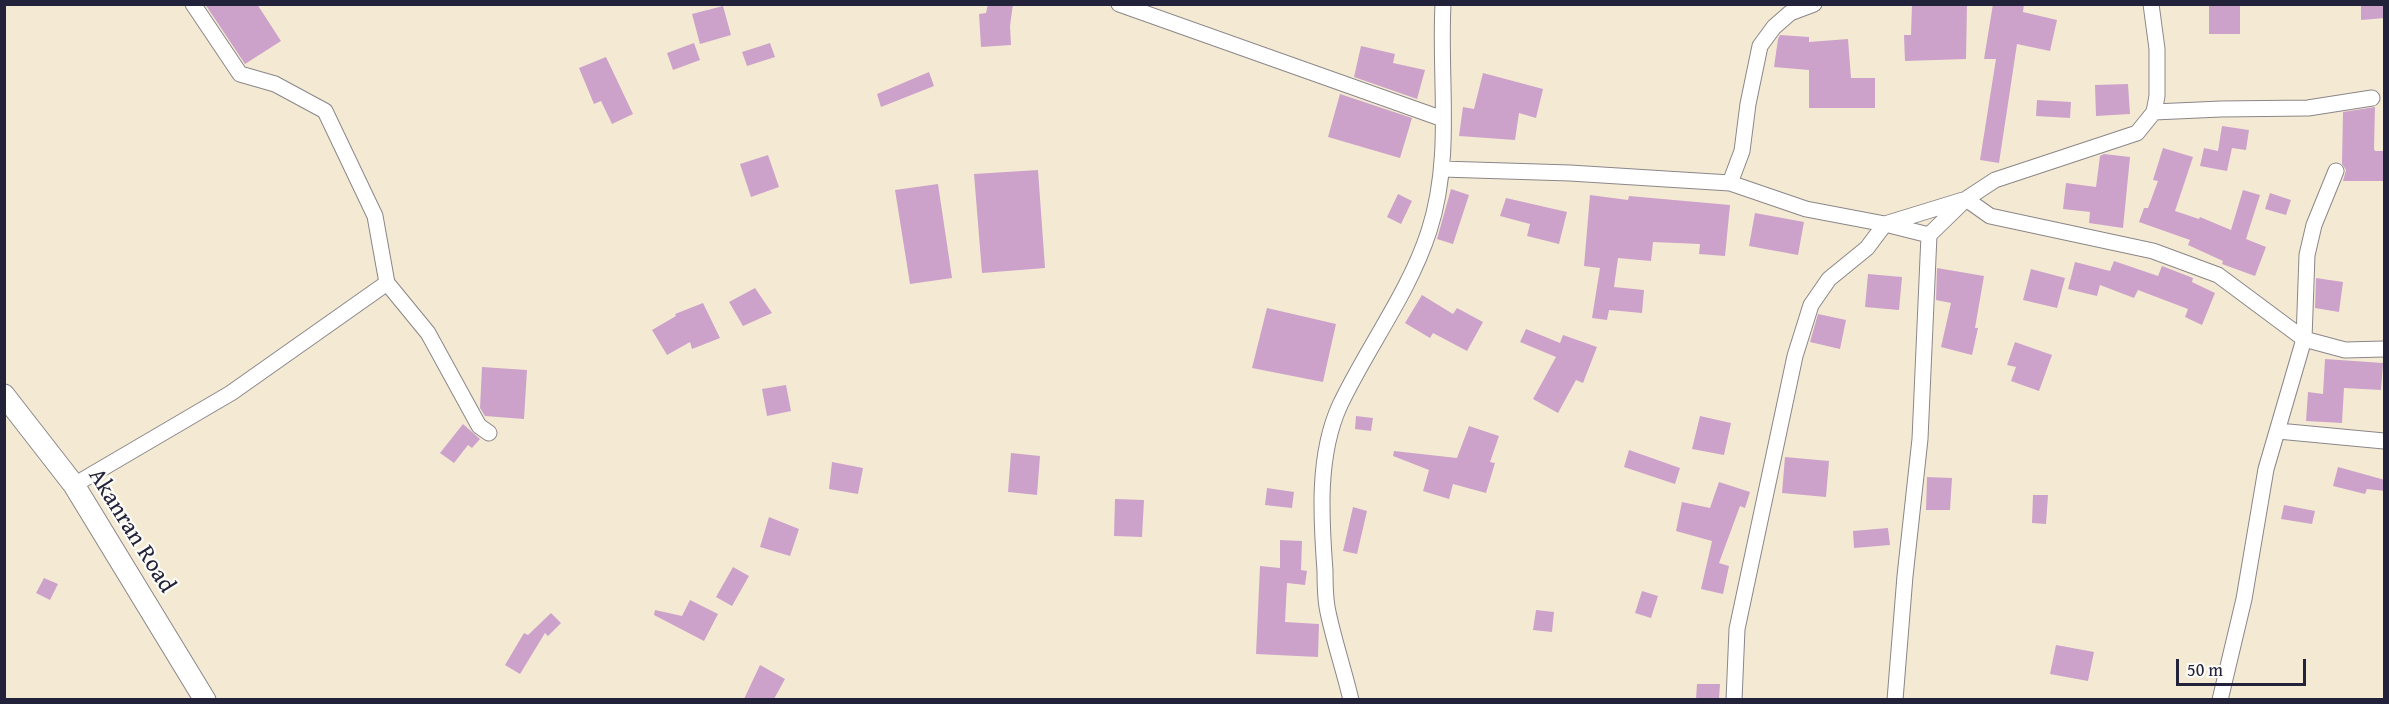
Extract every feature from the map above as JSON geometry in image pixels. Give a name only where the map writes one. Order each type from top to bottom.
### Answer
[{"type":"main road","name":"Akanran Road","points":[[4,395],[74,486],[205,699]]},
{"type":"street","points":[[193,4],[240,74],[275,84],[325,111],[375,216],[387,283],[428,333],[479,426],[489,433]]},
{"type":"street","points":[[1119,4],[1443,119]]},
{"type":"street","points":[[1352,699],[1327,609],[1323,543],[1324,460],[1330,432],[1340,406],[1373,341],[1413,273],[1430,229],[1442,169],[1443,4]]},
{"type":"street","points":[[1730,183],[1742,151],[1748,104],[1760,46],[1774,27],[1790,13],[1814,4]]},
{"type":"street","points":[[1895,699],[1905,576],[1920,439],[1929,235],[1966,199],[1995,180],[2137,133],[2154,112],[2157,96],[2157,49],[2151,4]]},
{"type":"street","points":[[2154,112],[2308,108],[2372,98]]},
{"type":"street","points":[[1442,169],[1570,173],[1730,183],[1806,209],[1929,235]]},
{"type":"street","points":[[2220,699],[2244,599],[2266,469],[2304,339],[2307,255],[2314,225],[2336,171]]},
{"type":"street","points":[[1734,699],[1737,629],[1795,356],[1811,305],[1829,279],[1867,248],[1885,224],[1966,199]]},
{"type":"street","points":[[1966,199],[1990,216],[2153,251],[2218,275],[2304,339],[2345,350],[2385,349]]},
{"type":"street","points":[[74,486],[231,393],[387,283]]},
{"type":"street","points":[[2278,431],[2385,441]]},
{"type":"building","points":[[205,4],[257,4],[281,41],[245,64]]},
{"type":"building","points":[[988,4],[1013,4],[1010,26],[1011,45],[981,47],[979,14],[986,13]]},
{"type":"building","points":[[1912,4],[1967,4],[1966,59],[1905,61],[1904,35],[1911,35]]},
{"type":"building","points":[[1993,4],[2024,4],[2023,12],[2057,20],[2050,51],[2017,44],[1999,163],[1980,160],[1996,59],[1984,59]]},
{"type":"building","points":[[2209,4],[2240,4],[2240,34],[2209,34]]},
{"type":"building","points":[[2361,4],[2385,4],[2385,18],[2361,20]]},
{"type":"building","points":[[723,6],[731,35],[700,44],[692,14]]},
{"type":"building","points":[[1780,35],[1809,37],[1809,42],[1848,39],[1851,78],[1875,78],[1875,108],[1809,108],[1809,70],[1774,67]]},
{"type":"building","points":[[694,43],[700,60],[673,70],[667,53]]},
{"type":"building","points":[[770,43],[775,57],[747,66],[742,52]]},
{"type":"building","points":[[1361,46],[1395,54],[1393,63],[1425,70],[1417,99],[1354,77]]},
{"type":"building","points":[[606,57],[633,114],[612,124],[601,101],[594,104],[579,68]]},
{"type":"building","points":[[929,72],[934,86],[881,107],[877,94]]},
{"type":"building","points":[[1483,73],[1543,89],[1536,118],[1519,113],[1515,140],[1459,136],[1463,107],[1474,109]]},
{"type":"building","points":[[2128,84],[2130,114],[2096,116],[2095,85]]},
{"type":"building","points":[[1340,94],[1412,118],[1400,158],[1328,137]]},
{"type":"building","points":[[2037,100],[2071,102],[2070,118],[2036,116]]},
{"type":"building","points":[[2375,107],[2374,149],[2385,151],[2385,181],[2343,181],[2346,170],[2342,164],[2343,112]]},
{"type":"building","points":[[2222,126],[2249,130],[2246,150],[2232,148],[2227,171],[2200,166],[2204,148],[2218,151]]},
{"type":"building","points":[[2163,148],[2193,157],[2175,211],[2199,219],[2200,217],[2231,230],[2243,190],[2260,195],[2246,239],[2266,247],[2255,276],[2222,264],[2223,261],[2188,245],[2190,240],[2139,222],[2144,208],[2148,208],[2158,181],[2153,180]]},
{"type":"building","points":[[2104,154],[2130,157],[2123,228],[2089,223],[2090,212],[2063,209],[2066,183],[2096,187],[2100,156]]},
{"type":"building","points":[[768,155],[779,187],[751,197],[740,164]]},
{"type":"building","points":[[1038,170],[1045,268],[982,273],[974,174]]},
{"type":"building","points":[[938,184],[952,278],[910,284],[895,190]]},
{"type":"building","points":[[1451,189],[1469,195],[1453,244],[1437,239]]},
{"type":"building","points":[[2270,193],[2291,200],[2286,215],[2265,209]]},
{"type":"building","points":[[1398,194],[1412,201],[1401,224],[1387,217]]},
{"type":"building","points":[[1590,195],[1628,200],[1629,196],[1730,205],[1725,256],[1699,254],[1700,244],[1653,242],[1651,261],[1618,258],[1614,287],[1644,290],[1642,313],[1609,310],[1607,320],[1592,318],[1600,268],[1584,266]]},
{"type":"building","points":[[1506,198],[1567,212],[1559,244],[1527,236],[1530,224],[1500,216]]},
{"type":"building","points":[[1755,213],[1804,222],[1798,255],[1749,246]]},
{"type":"building","points":[[2114,261],[2158,276],[2162,266],[2193,278],[2192,282],[2215,293],[2202,325],[2185,317],[2188,309],[2138,290],[2134,298],[2100,285],[2097,296],[2068,289],[2075,262],[2110,271]]},
{"type":"building","points":[[1937,268],[1984,276],[1975,328],[1978,328],[1972,355],[1941,347],[1951,303],[1936,300]]},
{"type":"building","points":[[2031,269],[2065,278],[2057,308],[2023,300]]},
{"type":"building","points":[[1868,274],[1902,277],[1899,310],[1865,307]]},
{"type":"building","points":[[2316,278],[2343,282],[2339,312],[2315,308]]},
{"type":"building","points":[[755,288],[772,313],[743,326],[729,302]]},
{"type":"building","points":[[1422,295],[1453,314],[1457,308],[1483,322],[1467,351],[1433,333],[1430,338],[1405,323]]},
{"type":"building","points":[[703,303],[720,338],[692,349],[690,342],[667,355],[652,330],[676,316],[675,314]]},
{"type":"building","points":[[1267,308],[1336,324],[1323,382],[1252,368]]},
{"type":"building","points":[[1818,314],[1846,320],[1840,349],[1810,342]]},
{"type":"building","points":[[1526,329],[1560,343],[1563,335],[1597,347],[1583,383],[1576,380],[1558,413],[1533,399],[1556,357],[1520,342]]},
{"type":"building","points":[[2015,342],[2052,355],[2039,391],[2011,381],[2016,367],[2007,365]]},
{"type":"building","points":[[2325,359],[2383,363],[2381,390],[2344,388],[2342,423],[2306,421],[2308,392],[2323,394]]},
{"type":"building","points":[[482,367],[527,370],[524,419],[485,416],[480,408]]},
{"type":"building","points":[[786,385],[791,411],[767,416],[762,389]]},
{"type":"building","points":[[1356,416],[1373,418],[1371,431],[1355,429]]},
{"type":"building","points":[[1700,416],[1731,423],[1724,455],[1692,449]]},
{"type":"building","points":[[463,424],[480,439],[472,448],[468,445],[454,463],[440,453]]},
{"type":"building","points":[[1469,426],[1499,436],[1490,462],[1495,463],[1486,493],[1453,484],[1449,499],[1423,491],[1429,470],[1393,456],[1394,451],[1457,458]]},
{"type":"building","points":[[1629,450],[1680,468],[1675,484],[1624,467]]},
{"type":"building","points":[[1011,453],[1040,456],[1037,495],[1008,492]]},
{"type":"building","points":[[1785,457],[1829,461],[1826,497],[1782,493]]},
{"type":"building","points":[[832,462],[863,468],[858,494],[829,489]]},
{"type":"building","points":[[2338,467],[2385,480],[2385,491],[2367,489],[2365,494],[2333,486]]},
{"type":"building","points":[[1927,477],[1952,478],[1950,510],[1926,510]]},
{"type":"building","points":[[1719,482],[1750,492],[1745,508],[1740,506],[1719,563],[1729,566],[1723,594],[1701,589],[1712,541],[1676,531],[1682,502],[1710,508]]},
{"type":"building","points":[[1267,488],[1294,492],[1292,508],[1265,505]]},
{"type":"building","points":[[2033,495],[2048,495],[2046,524],[2032,523]]},
{"type":"building","points":[[1115,499],[1144,500],[1142,537],[1114,536]]},
{"type":"building","points":[[2284,505],[2315,511],[2312,524],[2281,519]]},
{"type":"building","points":[[1353,507],[1367,511],[1357,554],[1343,551]]},
{"type":"building","points":[[769,517],[799,529],[790,556],[760,547]]},
{"type":"building","points":[[1888,528],[1890,545],[1854,548],[1853,531]]},
{"type":"building","points":[[1280,540],[1302,541],[1301,570],[1307,571],[1305,585],[1287,583],[1285,622],[1319,624],[1318,657],[1256,654],[1260,566],[1280,568]]},
{"type":"building","points":[[733,567],[749,576],[732,606],[716,597]]},
{"type":"building","points":[[44,578],[58,584],[50,600],[36,593]]},
{"type":"building","points":[[1642,591],[1658,596],[1651,618],[1635,613]]},
{"type":"building","points":[[690,600],[718,614],[704,641],[654,615],[655,610],[682,616]]},
{"type":"building","points":[[1536,610],[1554,612],[1552,632],[1533,630]]},
{"type":"building","points":[[551,613],[561,623],[548,636],[545,633],[520,674],[505,665],[524,633],[528,635]]},
{"type":"building","points":[[2056,645],[2094,652],[2088,681],[2050,674]]},
{"type":"building","points":[[760,665],[785,679],[774,699],[744,699]]},
{"type":"building","points":[[1697,684],[1720,684],[1719,699],[1696,699]]}]
